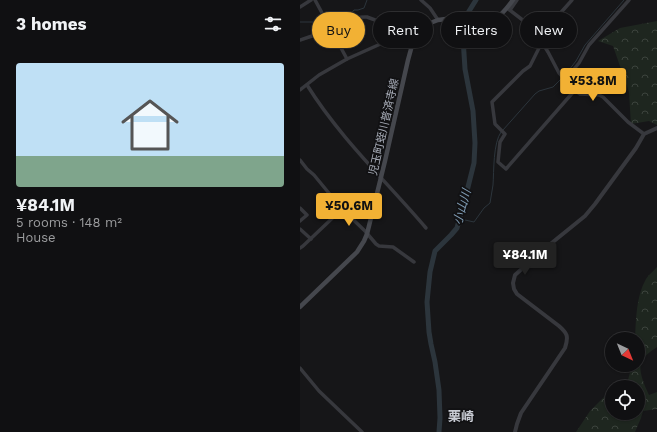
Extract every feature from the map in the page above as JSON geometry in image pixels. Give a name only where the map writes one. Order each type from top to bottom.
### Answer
[{"type":"main road","points":[[433,22],[446,19],[485,22],[497,18],[508,9],[512,0]]},
{"type":"main road","name":"児玉町蛭川普済寺線","points":[[300,307],[352,257],[360,248],[368,234],[411,48]]},
{"type":"street","points":[[300,7],[311,0]]},
{"type":"street","points":[[315,0],[322,12]]},
{"type":"street","points":[[420,0],[430,8],[438,20]]},
{"type":"street","points":[[517,0],[508,9],[520,17]]},
{"type":"street","points":[[561,12],[572,0]]},
{"type":"street","points":[[565,80],[579,63],[589,45],[629,0]]},
{"type":"street","points":[[300,40],[312,36]]},
{"type":"street","points":[[300,90],[320,75],[347,59],[373,47]]},
{"type":"street","points":[[341,48],[347,59]]},
{"type":"street","points":[[539,48],[530,66],[492,102],[495,124],[505,134],[500,142],[498,162],[506,168],[575,90]]},
{"type":"street","points":[[544,48],[559,73],[575,90],[580,94],[599,95],[603,97],[628,122],[644,134]]},
{"type":"street","points":[[307,85],[318,103],[353,147],[426,228]]},
{"type":"street","points":[[515,432],[521,413],[565,348],[568,342],[568,337],[565,331],[517,294],[513,286],[514,276],[585,216],[636,148],[644,134],[657,128]]},
{"type":"street","points":[[300,160],[342,209],[368,234],[376,244],[379,246],[393,247],[414,262]]},
{"type":"street","points":[[300,208],[307,214],[300,221]]},
{"type":"street","points":[[300,248],[342,209]]},
{"type":"street","points":[[300,228],[310,239]]},
{"type":"street","points":[[300,368],[320,391],[362,432]]},
{"type":"green space","points":[[657,21],[657,125],[649,121],[631,124],[629,92],[613,46],[598,41],[620,28]]},
{"type":"green space","points":[[657,267],[657,347],[645,356],[645,332],[635,332],[636,316],[640,293],[646,279]]},
{"type":"green space","points":[[630,372],[641,372],[643,380],[628,380]]},
{"type":"green space","points":[[645,385],[649,395],[657,392],[657,409],[645,411]]},
{"type":"green space","points":[[605,396],[605,420],[640,420],[635,432],[576,432],[590,411]]},
{"type":"waterway","points":[[352,12],[354,10],[364,8],[367,0]]},
{"type":"waterway","name":"小山川","points":[[439,432],[439,390],[429,332],[427,302],[430,272],[435,251],[457,228],[474,163],[475,143],[473,111],[465,69],[463,25],[466,16],[476,0]]},
{"type":"waterway","points":[[565,75],[576,61],[585,45],[624,0]]},
{"type":"waterway","points":[[300,22],[312,22]]},
{"type":"waterway","points":[[503,130],[535,94],[539,91],[553,87],[561,79]]},
{"type":"waterway","points":[[457,228],[465,220],[474,222],[484,208],[490,203],[493,185],[495,150],[498,137],[501,132]]},
{"type":"district","name":"栗崎","points":[[461,416]]}]
